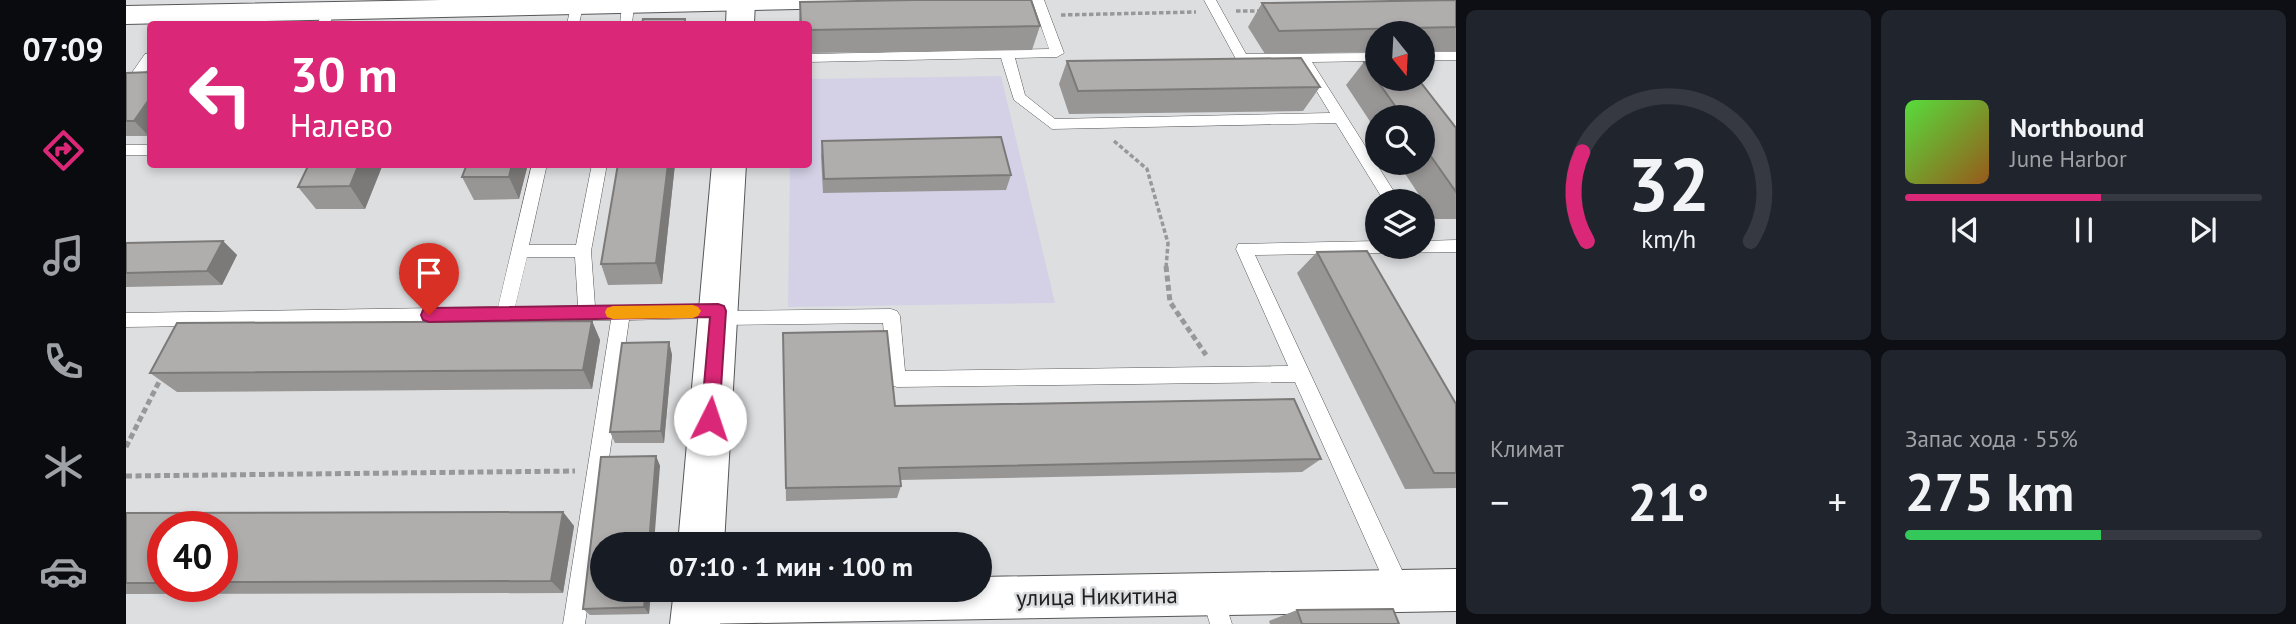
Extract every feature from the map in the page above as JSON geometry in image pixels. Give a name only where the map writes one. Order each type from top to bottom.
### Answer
[{"type":"main road","points":[[126,15],[179,19],[627,15],[844,0]]},
{"type":"main road","points":[[702,532],[729,168]]},
{"type":"street","name":"улица Никитина","points":[[696,606],[1063,606],[1216,609],[1400,591],[1456,590]]},
{"type":"lane","points":[[812,58],[1057,53],[1038,0]]},
{"type":"lane","points":[[1213,6],[1242,58],[1365,57]]},
{"type":"lane","points":[[1007,54],[1019,97],[1052,124],[1340,118]]},
{"type":"lane","points":[[1451,56],[1456,68]]},
{"type":"lane","points":[[1303,58],[1384,189]]},
{"type":"lane","points":[[126,91],[147,61]]},
{"type":"lane","points":[[126,150],[147,150]]},
{"type":"lane","points":[[505,314],[539,168]]},
{"type":"lane","points":[[587,313],[583,251],[599,168]]},
{"type":"lane","points":[[1435,247],[1456,246]]},
{"type":"lane","points":[[1365,248],[1244,249],[1400,591]]},
{"type":"lane","points":[[520,251],[583,251]]},
{"type":"lane","points":[[126,320],[621,312],[891,316],[898,379],[1301,374]]},
{"type":"lane","points":[[574,624],[621,312]]},
{"type":"path","points":[[1044,15],[1213,6],[1270,11]]},
{"type":"path","points":[[1094,123],[1147,169],[1168,243],[1166,270],[1170,302],[1222,375]]},
{"type":"path","points":[[126,447],[191,319]]},
{"type":"path","points":[[126,477],[597,471]]},
{"type":"shaded area","points":[[1001,76],[1055,303],[788,307],[790,168],[812,168],[812,79]]},
{"type":"building","points":[[1031,0],[1040,26],[812,30],[812,21],[801,21],[800,2]]},
{"type":"building","points":[[1456,0],[1456,27],[1435,27],[1435,21],[1365,21],[1365,29],[1279,31],[1262,3]]},
{"type":"building","points":[[643,19],[685,19],[685,21]]},
{"type":"building","points":[[1301,58],[1320,87],[1078,91],[1067,61]]},
{"type":"building","points":[[147,72],[147,102],[134,121],[126,121],[126,73]]},
{"type":"building","points":[[1385,91],[1427,91],[1456,128],[1456,192],[1435,162],[1435,105],[1394,105]]},
{"type":"building","points":[[1001,137],[1011,175],[824,179],[822,141]]},
{"type":"building","points":[[307,168],[357,168],[350,186],[298,187]]},
{"type":"building","points":[[465,168],[511,168],[509,177],[462,177]]},
{"type":"building","points":[[617,168],[668,168],[656,263],[601,264]]},
{"type":"building","points":[[223,241],[207,271],[126,273],[126,243]]},
{"type":"building","points":[[1365,251],[1365,259],[1372,259],[1456,404],[1456,473],[1434,473],[1317,252]]},
{"type":"building","points":[[592,321],[583,370],[150,373],[177,323]]},
{"type":"building","points":[[887,331],[895,406],[1294,399],[1321,459],[899,468],[901,486],[786,488],[783,333]]},
{"type":"building","points":[[669,342],[661,431],[610,432],[622,343]]},
{"type":"building","points":[[656,456],[650,532],[592,532],[601,457]]},
{"type":"building","points":[[563,512],[551,581],[238,582],[238,513]]},
{"type":"building","points":[[126,513],[147,513],[147,583],[126,583]]},
{"type":"building","points":[[590,550],[590,602],[645,602],[644,607],[583,609]]},
{"type":"building","points":[[1393,609],[1399,624],[1302,624],[1297,610]]},
{"type":"slow traffic","points":[[613,312],[693,311]]},
{"type":"route","points":[[429,315],[718,311],[710,419]]}]
